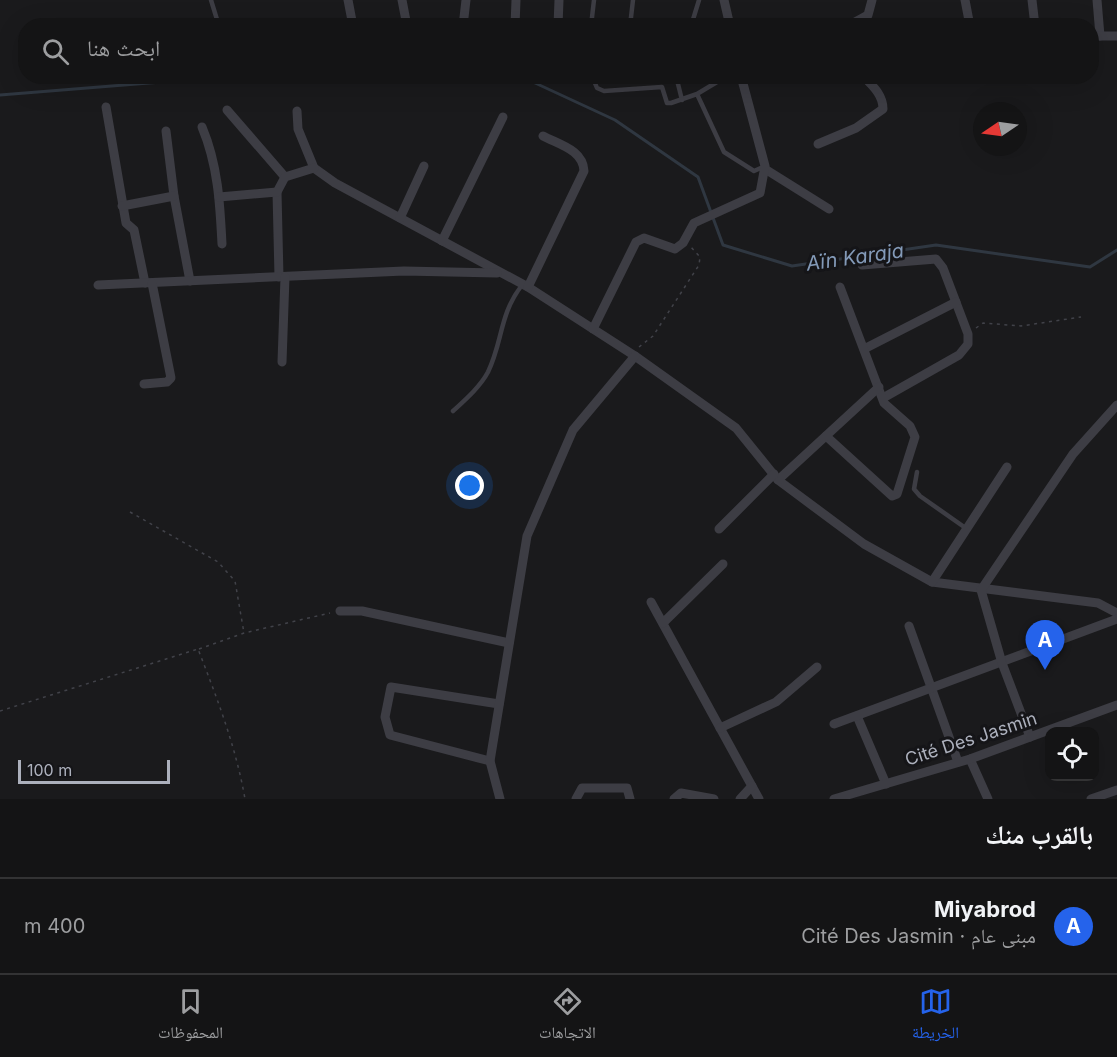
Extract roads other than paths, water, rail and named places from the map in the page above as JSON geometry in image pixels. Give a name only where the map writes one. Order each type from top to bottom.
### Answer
[{"type":"street","points":[[348,0],[351,18]]},
{"type":"street","points":[[402,0],[405,18]]},
{"type":"street","points":[[465,18],[466,0]]},
{"type":"street","points":[[515,18],[516,0]]},
{"type":"street","points":[[558,18],[559,0]]},
{"type":"street","points":[[724,0],[728,18]]},
{"type":"street","points":[[863,18],[868,15],[872,0]]},
{"type":"street","points":[[965,0],[968,18]]},
{"type":"street","points":[[1032,0],[1034,18]]},
{"type":"street","points":[[1096,18],[1097,0]]},
{"type":"street","points":[[1099,36],[1117,36]]},
{"type":"street","points":[[593,329],[636,242],[644,238],[675,249],[698,220],[760,193],[765,167],[743,84]]},
{"type":"street","points":[[818,144],[856,128],[883,110],[883,102],[870,84]]},
{"type":"street","points":[[106,107],[126,223],[134,230],[171,378],[167,382],[144,384]]},
{"type":"street","points":[[226,110],[285,177]]},
{"type":"street","points":[[297,111],[298,129],[314,168],[334,183],[525,286],[633,355],[736,428],[776,477],[864,544],[932,582],[1098,603],[1117,613]]},
{"type":"street","points":[[442,241],[503,117]]},
{"type":"street","points":[[202,127],[212,152],[219,197],[222,244]]},
{"type":"street","points":[[166,131],[174,196],[190,281]]},
{"type":"street","points":[[525,286],[584,171],[584,160],[579,154],[543,136]]},
{"type":"street","points":[[400,218],[424,166]]},
{"type":"street","points":[[765,167],[829,209]]},
{"type":"street","points":[[282,363],[282,277],[277,192],[285,177],[314,168]]},
{"type":"street","points":[[219,197],[277,192]]},
{"type":"street","points":[[122,206],[174,196]]},
{"type":"street","points":[[862,265],[936,259],[943,268],[968,334],[968,344],[959,355],[883,398]]},
{"type":"street","points":[[98,285],[404,271],[501,273]]},
{"type":"street","points":[[826,436],[892,496],[897,494],[915,437],[910,426],[884,403],[840,287]]},
{"type":"street","points":[[864,349],[956,302]]},
{"type":"street","points":[[500,799],[490,760],[526,536],[573,430],[633,355]]},
{"type":"street","points":[[719,529],[879,387]]},
{"type":"street","points":[[981,590],[1073,454],[1117,405]]},
{"type":"street","points":[[932,582],[1007,467]]},
{"type":"street","points":[[663,623],[723,564]]},
{"type":"street","points":[[981,590],[1002,663],[1030,737]]},
{"type":"street","points":[[651,602],[759,799]]},
{"type":"street","points":[[340,611],[362,611],[509,643]]},
{"type":"street","points":[[834,724],[1117,619]]},
{"type":"street","points":[[909,626],[958,762]]},
{"type":"street","points":[[720,728],[776,702],[817,667]]},
{"type":"street","points":[[490,760],[390,735],[385,717],[391,687],[499,704]]},
{"type":"street","name":"Cité Des Jasmin","points":[[834,799],[856,796],[886,784],[970,759],[1117,705]]},
{"type":"street","points":[[857,716],[886,784]]},
{"type":"street","points":[[970,759],[988,799]]},
{"type":"street","points":[[740,799],[752,786]]},
{"type":"street","points":[[576,799],[576,793],[582,788],[627,788],[630,799]]},
{"type":"street","points":[[1091,799],[1117,790]]},
{"type":"street","points":[[674,799],[681,793],[714,799]]},
{"type":"lane","points":[[211,0],[217,18]]},
{"type":"lane","points":[[592,18],[594,0]]},
{"type":"lane","points":[[631,18],[633,0]]},
{"type":"lane","points":[[693,18],[699,0]]},
{"type":"lane","points":[[595,84],[597,88],[604,91],[662,87],[667,103],[698,94],[714,84]]},
{"type":"lane","points":[[678,84],[682,100]]},
{"type":"lane","points":[[698,94],[724,152],[754,171],[765,167]]},
{"type":"lane","points":[[453,411],[469,397],[486,375],[494,357],[505,312],[525,286]]},
{"type":"lane","points":[[917,472],[914,489],[920,496],[967,529]]},
{"type":"waterway","name":"Aïn Karaja","points":[[0,95],[137,84]]},
{"type":"waterway","name":"Aïn Karaja","points":[[537,84],[615,120],[698,177],[723,245],[792,266],[936,245],[1090,267],[1117,250]]},
{"type":"place","name":"Miyabrod","points":[[1045,670]]}]
